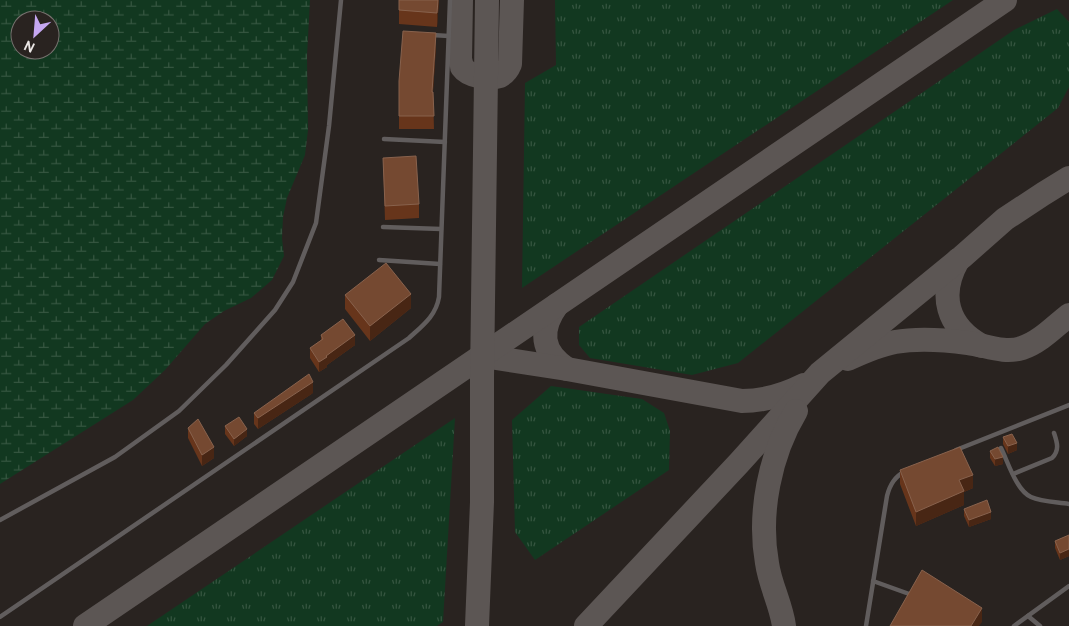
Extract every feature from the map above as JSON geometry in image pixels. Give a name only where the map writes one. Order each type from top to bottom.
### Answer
[{"type":"lane","points":[[0,520],[115,457],[179,411],[226,366],[275,310],[293,282],[316,223],[329,126],[341,0]]},
{"type":"lane","points":[[0,617],[409,338],[428,321],[435,310],[439,297],[450,0]]},
{"type":"lane","points":[[431,35],[449,36]]},
{"type":"lane","points":[[384,139],[445,142]]},
{"type":"lane","points":[[383,227],[441,229]]},
{"type":"lane","points":[[379,260],[440,264]]},
{"type":"lane","points":[[953,451],[1069,406]]},
{"type":"lane","points":[[1013,474],[1052,458],[1058,445],[1054,433]]},
{"type":"lane","points":[[1001,448],[1022,490],[1030,496],[1039,499],[1069,504]]},
{"type":"lane","points":[[866,626],[889,489],[897,477],[909,469]]},
{"type":"lane","points":[[874,581],[912,595]]},
{"type":"lane","points":[[1014,626],[1069,586]]},
{"type":"lane","points":[[1028,616],[1040,626]]},
{"type":"green space","points":[[0,0],[310,0],[307,56],[308,130],[305,155],[287,198],[283,217],[282,238],[284,256],[272,280],[251,298],[224,311],[205,324],[165,370],[133,400],[0,484]]},
{"type":"green space","points":[[555,0],[953,0],[522,288],[525,83],[556,65]]},
{"type":"green space","points":[[1057,9],[1069,22],[1069,87],[1058,108],[738,363],[692,375],[590,358],[579,345],[579,327],[1014,30]]},
{"type":"green space","points":[[551,386],[642,399],[664,413],[670,431],[669,470],[535,560],[515,532],[512,420]]},
{"type":"green space","points":[[455,418],[443,622],[437,626],[147,626]]},
{"type":"building","points":[[399,0],[438,0],[437,13],[399,10]]},
{"type":"building","points":[[403,31],[436,33],[432,92],[434,116],[399,116],[399,81]]},
{"type":"building","points":[[416,156],[419,204],[385,206],[383,158]]},
{"type":"building","points":[[386,263],[411,294],[370,326],[345,295]]},
{"type":"building","points":[[343,319],[355,335],[319,362],[310,348],[323,339],[321,335]]},
{"type":"building","points":[[309,374],[313,382],[258,418],[254,413]]},
{"type":"building","points":[[239,417],[247,429],[234,439],[225,426]]},
{"type":"building","points":[[198,419],[214,447],[202,455],[188,428]]},
{"type":"building","points":[[1012,434],[1017,443],[1008,446],[1003,437]]},
{"type":"building","points":[[960,447],[973,475],[959,480],[964,491],[916,512],[900,470]]},
{"type":"building","points":[[998,447],[1003,457],[995,459],[990,451]]},
{"type":"building","points":[[987,500],[991,512],[969,520],[964,509]]},
{"type":"building","points":[[1069,535],[1069,549],[1060,553],[1055,541]]},
{"type":"building","points":[[922,570],[982,608],[971,626],[890,626]]},
{"type":"taxiway","points":[[461,0],[460,59],[462,67],[474,75],[491,77],[502,75],[510,64],[512,0]]},
{"type":"taxiway","points":[[477,626],[482,502],[487,0]]},
{"type":"taxiway","points":[[85,626],[1005,0]]},
{"type":"taxiway","points":[[586,626],[739,463],[820,373],[962,257],[1005,219],[1069,178]]},
{"type":"taxiway","points":[[958,260],[948,286],[949,309],[961,329],[982,346]]},
{"type":"taxiway","points":[[557,305],[547,323],[546,340],[552,355],[567,369]]},
{"type":"taxiway","points":[[848,359],[883,345],[913,340],[950,341],[1001,350],[1015,350],[1035,342],[1069,315]]},
{"type":"taxiway","points":[[483,356],[567,369],[742,401],[774,397],[804,385]]},
{"type":"taxiway","points":[[784,626],[768,571],[764,524],[765,504],[768,484],[779,446],[796,411]]}]
